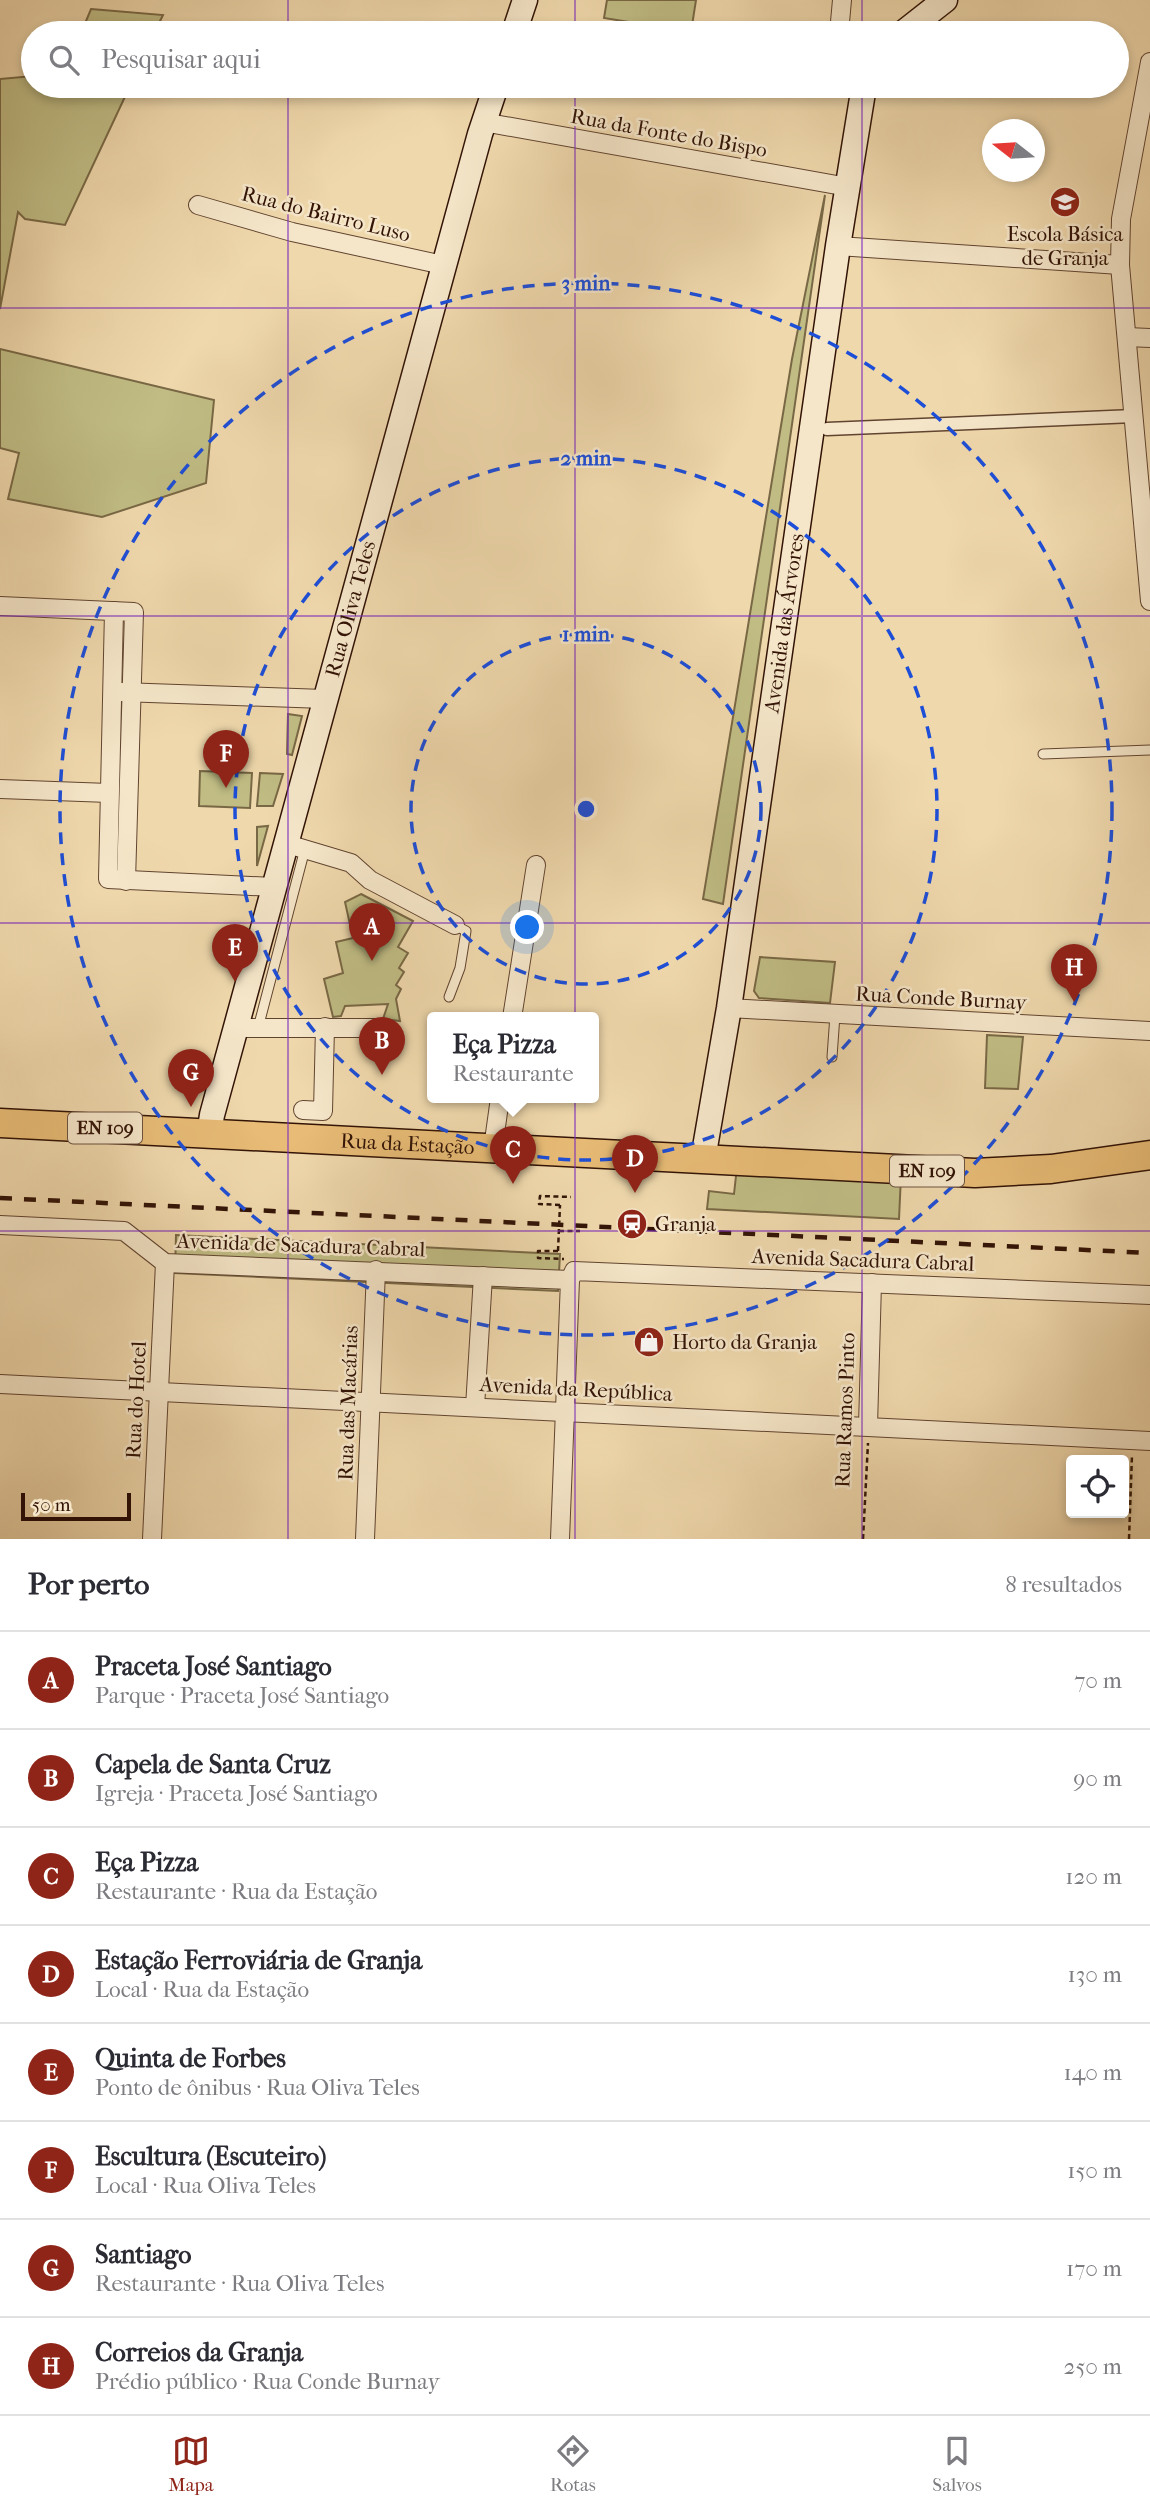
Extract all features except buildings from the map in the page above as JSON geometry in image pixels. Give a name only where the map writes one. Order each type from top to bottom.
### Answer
[{"type":"main road","points":[[518,21],[525,0]]},
{"type":"main road","points":[[918,21],[945,0]]},
{"type":"main road","name":"Rua Oliva Teles","points":[[209,1134],[246,1029],[273,887],[295,846],[324,699],[492,98]]},
{"type":"main road","name":"Avenida das Árvores","points":[[703,1159],[729,1008],[838,246],[862,98]]},
{"type":"main road","name":"Rua da Estação","points":[[0,1123],[975,1173],[1051,1168],[1150,1156]]},
{"type":"street","points":[[840,21],[842,0]]},
{"type":"street","points":[[1150,61],[1145,116],[1121,219],[1120,265],[1150,601]]},
{"type":"street","name":"Rua da Fonte do Bispo","points":[[483,122],[848,187]]},
{"type":"street","name":"Rua do Bairro Luso","points":[[198,205],[292,232],[443,265]]},
{"type":"street","points":[[838,246],[1120,265]]},
{"type":"street","points":[[1126,337],[1150,338]]},
{"type":"street","points":[[827,429],[1134,416]]},
{"type":"street","points":[[0,606],[134,612],[109,793],[108,879],[273,887]]},
{"type":"street","points":[[114,611],[122,692],[126,881]]},
{"type":"street","points":[[122,692],[324,699]]},
{"type":"street","points":[[0,789],[109,793]]},
{"type":"street","points":[[295,846],[351,863],[370,880],[455,925]]},
{"type":"street","points":[[513,1012],[536,865]]},
{"type":"street","name":"Rua Conde Burnay","points":[[729,1008],[1150,1031]]},
{"type":"street","points":[[303,1110],[323,1111],[325,1027]]},
{"type":"street","points":[[246,1029],[379,1028]]},
{"type":"street","points":[[493,1148],[499,1103]]},
{"type":"street","name":"Avenida de Sacadura Cabral","points":[[0,1225],[124,1231],[165,1263],[483,1276],[570,1270]]},
{"type":"street","name":"Rua do Hotel","points":[[152,1539],[165,1263]]},
{"type":"street","name":"Rua das Macárias","points":[[365,1539],[376,1270]]},
{"type":"street","points":[[560,1539],[570,1270]]},
{"type":"street","name":"Avenida Sacadura Cabral","points":[[570,1270],[1150,1294]]},
{"type":"street","points":[[475,1407],[483,1276]]},
{"type":"street","name":"Rua Ramos Pinto","points":[[868,1426],[872,1283]]},
{"type":"street","name":"Avenida da República","points":[[0,1384],[868,1426],[1145,1446]]},
{"type":"lane","points":[[1043,754],[1150,750]]},
{"type":"lane","points":[[246,1029],[295,846]]},
{"type":"lane","points":[[449,997],[460,968],[466,931],[455,925]]},
{"type":"lane","points":[[832,1057],[835,1015]]},
{"type":"path","points":[[570,1270],[538,1258],[538,1251],[559,1250],[561,1206],[539,1204],[540,1196],[571,1197]]},
{"type":"path","points":[[558,1231],[580,1231]]},
{"type":"path","name":"Rua Ramos Pinto","points":[[863,1539],[868,1426]]},
{"type":"path","points":[[1129,1539],[1132,1451],[1145,1446]]},
{"type":"shaded area","points":[[607,0],[696,0],[693,21],[623,21],[604,18]]},
{"type":"shaded area","points":[[91,9],[163,15],[160,21],[86,21]]},
{"type":"shaded area","points":[[21,77],[21,98],[124,98],[65,225],[25,219],[18,212],[0,309],[0,79]]},
{"type":"shaded area","points":[[825,195],[723,904],[703,899],[792,359]]},
{"type":"shaded area","points":[[0,349],[214,400],[206,483],[102,517],[8,499],[19,453],[0,448]]},
{"type":"shaded area","points":[[288,714],[302,716],[292,755],[287,754]]},
{"type":"shaded area","points":[[200,771],[252,773],[250,808],[199,806]]},
{"type":"shaded area","points":[[260,773],[283,774],[273,806],[257,806]]},
{"type":"shaded area","points":[[268,826],[257,866],[257,827]]},
{"type":"shaded area","points":[[361,894],[413,921],[398,947],[408,953],[399,968],[404,972],[396,985],[401,989],[396,999],[400,1021],[383,1019],[388,1004],[345,1006],[341,1016],[333,1017],[324,979],[343,973],[336,942],[353,938],[345,902]]},
{"type":"shaded area","points":[[760,957],[835,962],[830,1003],[759,998],[754,991]]},
{"type":"shaded area","points":[[987,1035],[1023,1037],[1018,1089],[985,1088]]},
{"type":"shaded area","points":[[737,1167],[901,1176],[899,1219],[707,1209],[709,1191],[734,1194]]},
{"type":"shaded area","points":[[176,1235],[560,1254],[558,1291],[175,1273]]},
{"type":"railway","points":[[0,1198],[1150,1253]]},
{"type":"place","name":"Escola Básica de Granja","points":[[1065,202]]},
{"type":"place","name":"Escultura (Escuteiro)","points":[[226,788]]},
{"type":"place","name":"Praceta José Santiago","points":[[372,961]]},
{"type":"place","name":"Quinta de Forbes","points":[[235,982]]},
{"type":"place","name":"Correios da Granja","points":[[1074,1002]]},
{"type":"place","name":"Capela de Santa Cruz","points":[[382,1075]]},
{"type":"place","name":"Santiago","points":[[191,1107]]},
{"type":"place","name":"Eça Pizza","points":[[513,1184]]},
{"type":"place","name":"Estação Ferroviária de Granja","points":[[635,1193]]},
{"type":"place","name":"Granja","points":[[632,1224]]},
{"type":"place","name":"Horto da Granja","points":[[649,1342]]}]
